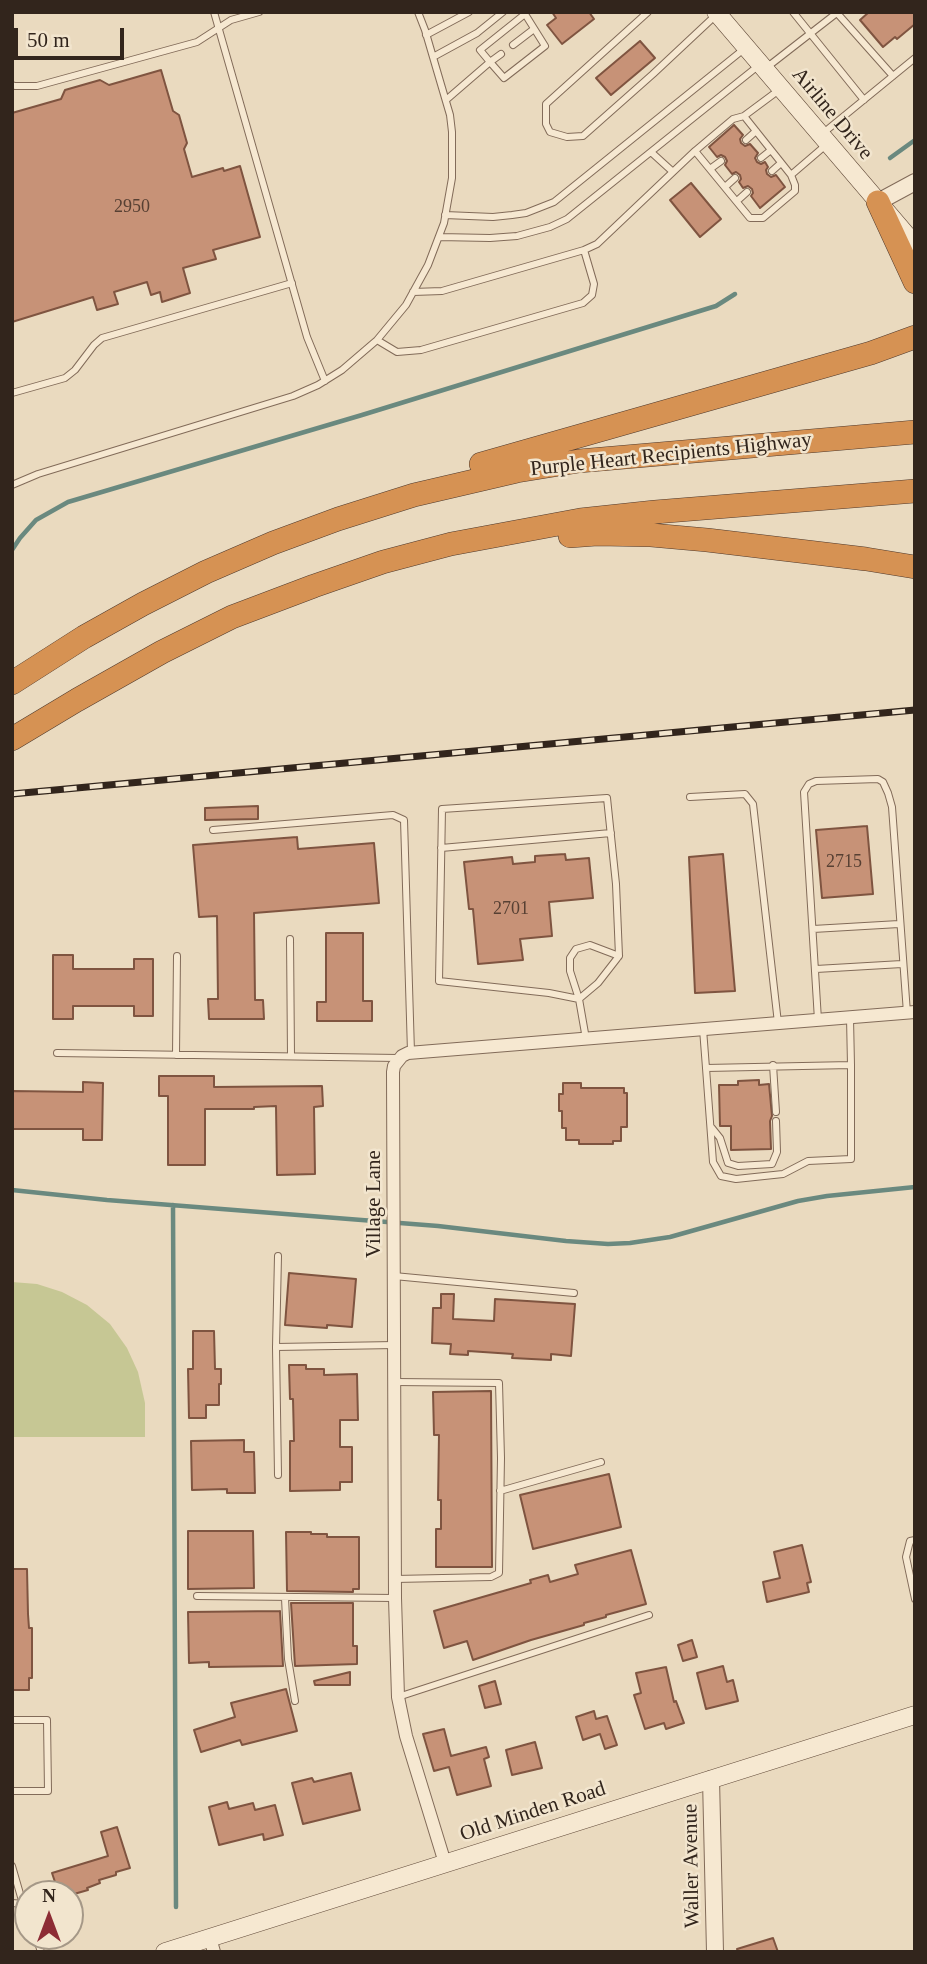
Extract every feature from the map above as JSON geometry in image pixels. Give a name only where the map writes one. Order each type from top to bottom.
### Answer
[{"type":"highway","points":[[878,202],[915,282]]},
{"type":"highway","points":[[871,353],[905,337],[915,329]]},
{"type":"highway","points":[[338,519],[408,487],[455,472],[871,353],[915,337]]},
{"type":"highway","name":"Purple Heart Recipients Highway","points":[[12,683],[84,637],[206,572],[338,519],[458,483],[579,461],[915,432]]},
{"type":"highway","points":[[12,738],[162,652],[232,617],[383,562],[451,544],[580,520],[915,491]]},
{"type":"highway","points":[[504,534],[549,537],[597,534],[707,540],[915,567]]},
{"type":"main road","name":"Airline Drive","points":[[716,13],[915,245]]},
{"type":"main road","name":"Old Minden Road","points":[[165,1952],[212,1945],[445,1863],[915,1715]]},
{"type":"street","points":[[878,202],[915,183]]},
{"type":"street","points":[[405,1056],[911,1012]]},
{"type":"street","name":"Village Lane","points":[[405,1056],[393,1072],[395,1598],[398,1697],[406,1735],[445,1863]]},
{"type":"street","name":"Waller Avenue","points":[[711,1779],[715,1952]]},
{"type":"lane","points":[[214,12],[307,337],[325,381]]},
{"type":"lane","points":[[12,85],[37,86],[197,41],[231,20],[259,12]]},
{"type":"lane","points":[[12,485],[38,474],[293,396],[342,370],[377,340],[406,305],[428,265],[445,215],[452,166],[452,132],[446,100],[418,12]]},
{"type":"lane","points":[[426,35],[469,12]]},
{"type":"lane","points":[[433,57],[477,33],[503,12]]},
{"type":"lane","points":[[648,12],[546,104],[546,124],[550,132],[567,137],[583,136],[716,13]]},
{"type":"lane","points":[[793,12],[864,100]]},
{"type":"lane","points":[[525,13],[545,46],[504,78],[480,50],[525,13]]},
{"type":"lane","points":[[439,237],[517,236],[550,227],[567,219],[762,67],[838,13],[893,76]]},
{"type":"lane","points":[[513,45],[534,29]]},
{"type":"lane","points":[[445,215],[512,215],[526,213],[554,202],[746,47]]},
{"type":"lane","points":[[446,100],[501,54]]},
{"type":"lane","points":[[790,175],[864,100],[915,58]]},
{"type":"lane","points":[[413,292],[442,291],[597,244],[695,151],[733,119],[744,117],[781,89]]},
{"type":"lane","points":[[695,151],[750,218],[763,218],[795,191],[795,185],[744,117]]},
{"type":"lane","points":[[746,140],[756,131]]},
{"type":"lane","points":[[761,158],[771,150]]},
{"type":"lane","points":[[651,152],[673,173]]},
{"type":"lane","points":[[710,169],[721,161]]},
{"type":"lane","points":[[772,171],[781,163]]},
{"type":"lane","points":[[724,187],[735,178]]},
{"type":"lane","points":[[737,201],[747,192]]},
{"type":"lane","points":[[377,340],[397,352],[421,350],[583,303],[592,295],[594,284],[584,250]]},
{"type":"lane","points":[[12,393],[65,379],[102,338],[292,283]]},
{"type":"lane","points":[[818,1020],[804,792],[809,784],[816,780],[878,779],[883,782],[891,807],[902,964],[911,1012]]},
{"type":"lane","points":[[690,797],[745,794],[753,804],[778,1023]]},
{"type":"lane","points":[[607,798],[616,884],[619,956],[598,982],[579,999],[549,993],[439,981],[442,809],[607,798]]},
{"type":"lane","points":[[57,1053],[405,1056],[404,820],[393,815],[213,830]]},
{"type":"lane","points":[[441,848],[611,833]]},
{"type":"lane","points":[[813,929],[900,924]]},
{"type":"lane","points":[[290,939],[291,1056]]},
{"type":"lane","points":[[586,1039],[579,999],[570,971],[570,958],[576,949],[590,945],[619,956]]},
{"type":"lane","points":[[176,1055],[177,956]]},
{"type":"lane","points":[[816,970],[902,964]]},
{"type":"lane","points":[[703,1029],[713,1162],[721,1176],[736,1179],[783,1174],[808,1161],[851,1159],[850,1017]]},
{"type":"lane","points":[[773,1065],[776,1112]]},
{"type":"lane","points":[[706,1068],[851,1065]]},
{"type":"lane","points":[[710,1127],[720,1138],[728,1163],[738,1166],[772,1164],[777,1152],[776,1121]]},
{"type":"lane","points":[[278,1256],[278,1475]]},
{"type":"lane","points":[[394,1276],[574,1293]]},
{"type":"lane","points":[[276,1347],[394,1345]]},
{"type":"lane","points":[[394,1382],[499,1383],[500,1491],[499,1573],[491,1577],[395,1579]]},
{"type":"lane","points":[[500,1491],[601,1462]]},
{"type":"lane","points":[[915,1540],[910,1541],[906,1557],[915,1599]]},
{"type":"lane","points":[[906,1557],[915,1560]]},
{"type":"lane","points":[[197,1596],[395,1598]]},
{"type":"lane","points":[[285,1598],[288,1659],[295,1701]]},
{"type":"lane","points":[[398,1697],[649,1615]]},
{"type":"lane","points":[[12,1720],[47,1720],[48,1791],[12,1791]]},
{"type":"lane","points":[[12,1866],[12,1871]]},
{"type":"green space","points":[[12,1282],[37,1284],[62,1292],[87,1305],[110,1324],[127,1348],[138,1372],[145,1403],[145,1437],[12,1437]]},
{"type":"building","points":[[552,12],[589,12],[594,19],[562,44],[547,25],[556,18]]},
{"type":"building","points":[[869,12],[915,12],[915,24],[883,47],[860,20]]},
{"type":"building","points":[[640,41],[655,58],[611,95],[596,78]]},
{"type":"building","points":[[161,70],[173,111],[179,115],[192,177],[240,166],[260,237],[213,250],[216,259],[183,268],[190,293],[162,302],[160,292],[151,295],[147,282],[114,292],[118,304],[97,310],[93,297],[12,322],[12,113],[61,99],[65,90],[100,80],[109,85]]},
{"type":"building","points":[[734,125],[743,135],[741,143],[745,146],[750,144],[758,153],[755,158],[757,162],[765,162],[768,167],[767,174],[771,177],[776,175],[785,187],[760,208],[751,196],[752,189],[748,186],[743,188],[739,182],[740,175],[736,172],[732,174],[725,165],[725,157],[717,157],[709,147]]},
{"type":"building","points":[[691,183],[721,219],[700,237],[670,200]]},
{"type":"building","points":[[258,806],[258,819],[205,820],[205,808]]},
{"type":"building","points":[[867,826],[873,894],[822,898],[816,830]]},
{"type":"building","points":[[297,837],[298,849],[374,843],[379,903],[254,913],[255,1000],[263,1000],[264,1019],[209,1019],[208,999],[218,999],[217,916],[199,917],[193,845]]},
{"type":"building","points":[[565,854],[566,860],[589,858],[593,898],[549,902],[552,936],[520,939],[523,960],[478,964],[473,909],[469,909],[464,862],[512,857],[513,864],[535,862],[535,856]]},
{"type":"building","points":[[723,854],[735,991],[695,993],[689,857]]},
{"type":"building","points":[[326,933],[363,933],[363,1001],[372,1001],[372,1021],[317,1021],[317,1002],[326,1002]]},
{"type":"building","points":[[53,955],[73,955],[73,969],[134,969],[134,959],[153,959],[153,1016],[134,1016],[134,1006],[73,1006],[73,1019],[53,1019]]},
{"type":"building","points":[[159,1076],[214,1076],[214,1087],[322,1086],[323,1106],[314,1107],[315,1174],[277,1175],[276,1106],[205,1109],[205,1165],[168,1165],[168,1096],[159,1096]]},
{"type":"building","points":[[759,1080],[759,1085],[769,1084],[771,1149],[731,1150],[731,1126],[720,1126],[719,1085],[738,1085],[738,1081]]},
{"type":"building","points":[[83,1082],[103,1083],[102,1140],[83,1140],[83,1129],[12,1129],[12,1091],[83,1092]]},
{"type":"building","points":[[563,1083],[581,1083],[581,1088],[624,1088],[624,1093],[627,1093],[627,1127],[621,1127],[621,1141],[613,1141],[613,1144],[579,1144],[579,1140],[566,1140],[566,1128],[562,1128],[562,1111],[559,1111],[559,1094],[563,1094]]},
{"type":"building","points":[[289,1273],[356,1279],[352,1327],[285,1325]]},
{"type":"building","points":[[441,1294],[454,1294],[453,1319],[494,1321],[495,1299],[575,1304],[571,1356],[551,1354],[551,1360],[512,1358],[513,1354],[468,1351],[468,1355],[450,1354],[451,1344],[432,1343],[433,1308],[441,1308]]},
{"type":"building","points":[[193,1331],[214,1331],[215,1369],[221,1369],[219,1405],[206,1405],[206,1418],[189,1418],[188,1369],[193,1369]]},
{"type":"building","points":[[289,1365],[324,1369],[324,1375],[357,1374],[358,1420],[340,1420],[340,1447],[352,1447],[352,1482],[340,1482],[340,1490],[290,1491],[290,1441],[294,1441]]},
{"type":"building","points":[[491,1391],[492,1567],[436,1567],[436,1529],[441,1529],[441,1500],[438,1500],[439,1435],[434,1435],[433,1392]]},
{"type":"building","points":[[244,1440],[244,1452],[254,1452],[255,1493],[227,1493],[227,1489],[192,1490],[191,1441]]},
{"type":"building","points":[[609,1474],[621,1527],[533,1549],[520,1495]]},
{"type":"building","points":[[188,1531],[253,1531],[254,1588],[188,1589]]},
{"type":"building","points":[[286,1532],[311,1532],[327,1534],[327,1537],[359,1537],[359,1589],[353,1589],[353,1592],[287,1591]]},
{"type":"building","points":[[802,1545],[811,1582],[807,1583],[809,1592],[767,1602],[763,1582],[780,1578],[774,1552]]},
{"type":"building","points":[[631,1550],[646,1604],[473,1660],[467,1641],[444,1648],[434,1611],[531,1583],[530,1580],[548,1575],[550,1582],[578,1574],[575,1565]]},
{"type":"building","points":[[12,1569],[27,1569],[29,1628],[32,1628],[32,1678],[29,1678],[29,1690],[12,1690]]},
{"type":"building","points":[[291,1603],[353,1603],[353,1646],[357,1646],[357,1664],[295,1666]]},
{"type":"building","points":[[280,1611],[283,1666],[209,1667],[209,1662],[189,1663],[188,1612]]},
{"type":"building","points":[[692,1640],[697,1657],[683,1661],[678,1645]]},
{"type":"building","points":[[723,1666],[727,1682],[733,1680],[738,1701],[706,1709],[697,1673]]},
{"type":"building","points":[[666,1667],[674,1702],[676,1701],[684,1723],[666,1729],[664,1723],[645,1729],[634,1695],[641,1693],[636,1673]]},
{"type":"building","points":[[350,1672],[350,1685],[315,1685],[314,1681]]},
{"type":"building","points":[[495,1681],[501,1704],[485,1708],[479,1686]]},
{"type":"building","points":[[286,1689],[297,1731],[242,1745],[240,1740],[201,1752],[194,1730],[235,1717],[231,1703]]},
{"type":"building","points":[[594,1711],[596,1719],[607,1716],[617,1745],[605,1749],[600,1734],[583,1740],[576,1717]]},
{"type":"building","points":[[444,1729],[451,1756],[486,1747],[489,1757],[484,1759],[491,1786],[457,1795],[449,1767],[434,1771],[423,1734]]},
{"type":"building","points":[[535,1742],[542,1768],[512,1775],[506,1750]]},
{"type":"building","points":[[351,1773],[360,1810],[303,1824],[292,1783],[312,1778],[314,1782]]},
{"type":"building","points":[[227,1802],[229,1809],[253,1803],[255,1810],[275,1805],[283,1835],[264,1840],[263,1834],[219,1845],[209,1807]]},
{"type":"building","points":[[117,1827],[130,1868],[99,1880],[100,1883],[84,1891],[84,1880],[54,1880],[52,1873],[108,1856],[101,1832]]},
{"type":"building","points":[[773,1938],[778,1952],[738,1952],[737,1949]]},
{"type":"waterway","points":[[890,158],[915,140]]},
{"type":"waterway","points":[[12,550],[36,520],[68,502],[716,306],[735,294]]},
{"type":"waterway","points":[[12,1190],[438,1226],[608,1244],[670,1237],[798,1201],[915,1187]]},
{"type":"waterway","points":[[173,1205],[176,1907]]},
{"type":"railway","points":[[12,794],[915,710]]}]
